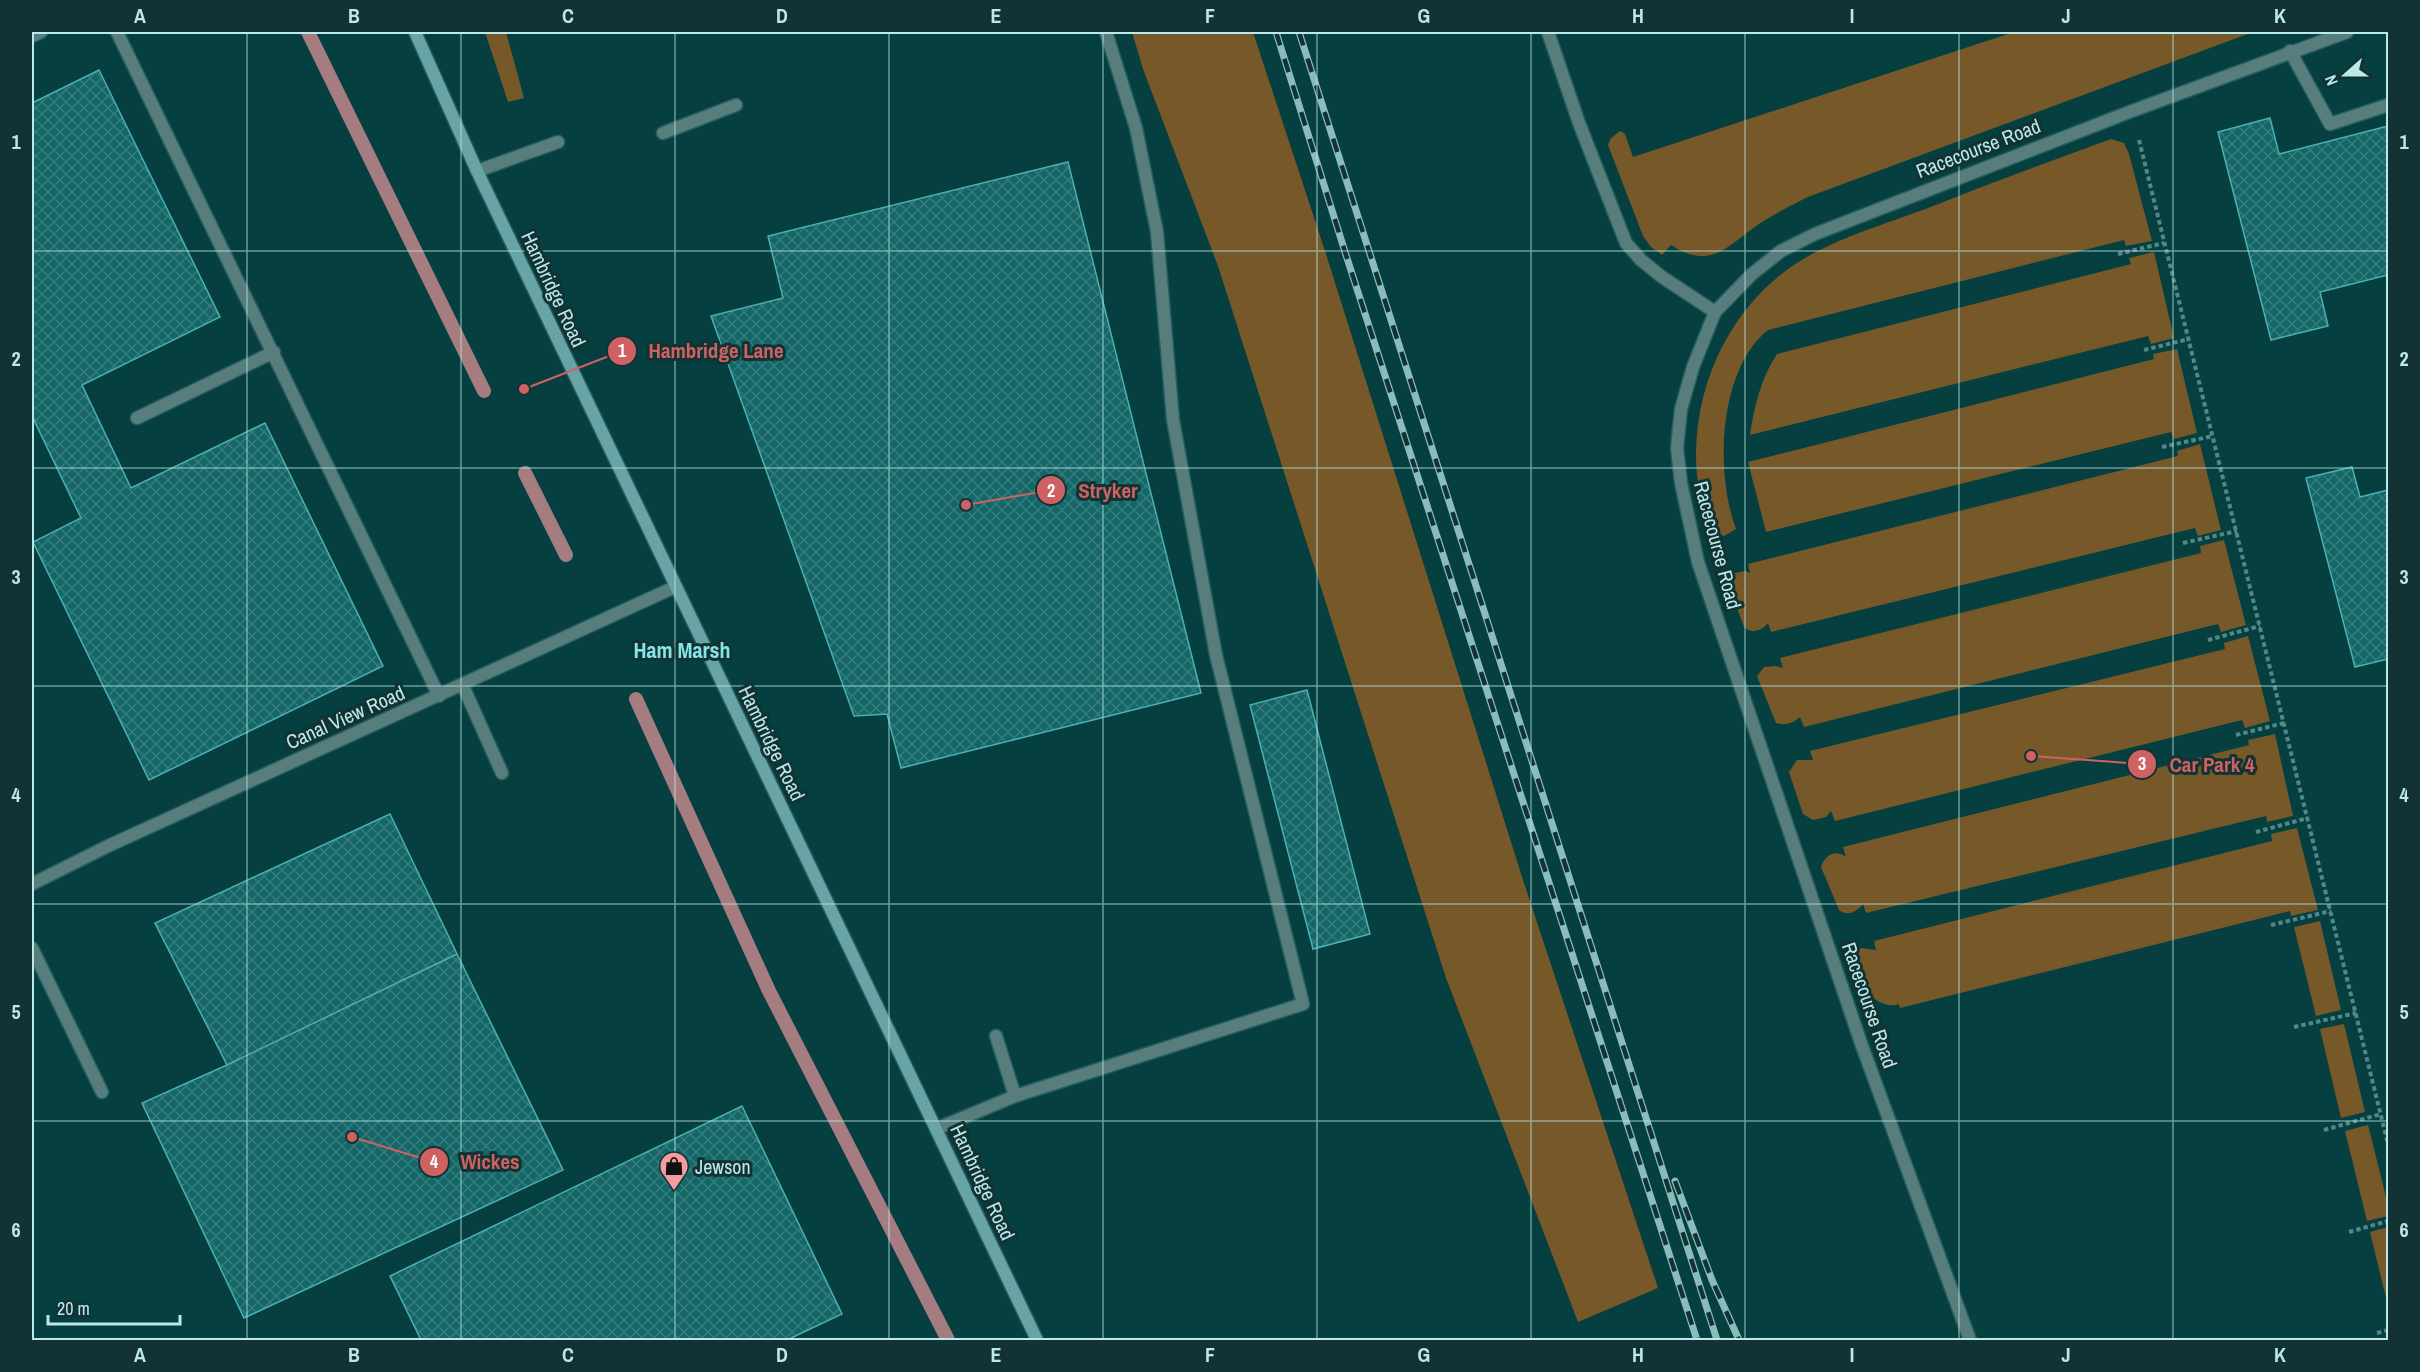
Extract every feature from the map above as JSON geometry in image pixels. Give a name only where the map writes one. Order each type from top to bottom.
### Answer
[{"type":"main road","name":"Hambridge Road","points":[[415,32],[477,171],[1036,1341]]},
{"type":"street","points":[[32,36],[40,32]]},
{"type":"street","points":[[117,32],[439,696]]},
{"type":"street","points":[[936,1129],[1015,1095],[1303,1004],[1216,655],[1173,420],[1157,232],[1136,128],[1106,32]]},
{"type":"street","points":[[1548,32],[1579,123],[1626,243],[1641,260],[1655,271],[1715,312]]},
{"type":"street","name":"Racecourse Road","points":[[1970,1341],[1862,1046],[1698,562],[1681,483],[1677,448],[1681,409],[1693,367],[1715,312],[1752,274],[1781,251],[1815,234],[2132,111],[2290,51],[2348,32]]},
{"type":"street","points":[[2290,51],[2330,124],[2388,105]]},
{"type":"street","points":[[663,134],[736,105]]},
{"type":"street","points":[[477,171],[558,142]]},
{"type":"street","points":[[137,418],[274,352]]},
{"type":"street","name":"Canal View Road","points":[[32,884],[108,846],[463,686],[675,587]]},
{"type":"street","points":[[463,686],[502,773]]},
{"type":"street","points":[[32,948],[102,1092]]},
{"type":"street","points":[[996,1036],[1015,1095]]},
{"type":"path","points":[[2132,111],[2388,1144]]},
{"type":"path","points":[[2118,254],[2164,243]]},
{"type":"path","points":[[2144,350],[2189,339]]},
{"type":"path","points":[[2162,447],[2212,436]]},
{"type":"path","points":[[2183,543],[2236,531]]},
{"type":"path","points":[[2208,640],[2260,626]]},
{"type":"path","points":[[2236,735],[2284,723]]},
{"type":"path","points":[[2256,832],[2307,818]]},
{"type":"path","points":[[2271,925],[2331,911]]},
{"type":"path","points":[[2294,1027],[2356,1013]]},
{"type":"path","points":[[2324,1130],[2381,1114]]},
{"type":"path","points":[[2349,1232],[2388,1221]]},
{"type":"path","points":[[2377,1333],[2388,1330]]},
{"type":"shaded area","points":[[485,32],[506,32],[524,98],[508,102]]},
{"type":"shaded area","points":[[1132,32],[1253,32],[1326,254],[1523,880],[1658,1288],[1578,1322],[1446,978],[1218,266],[1143,69]]},
{"type":"shaded area","points":[[2014,32],[2253,32],[1808,197],[1762,222],[1720,252],[1698,256],[1671,245],[1662,255],[1651,247],[1643,236],[1608,145],[1611,138],[1620,131],[1625,134],[1633,157]]},
{"type":"shaded area","points":[[2111,139],[2124,143],[2129,154],[2152,241],[2126,246],[2124,240],[1768,330],[1751,348],[1739,370],[1730,396],[1725,424],[1725,480],[1736,529],[1724,536],[1715,533],[1703,506],[1697,477],[1696,447],[1699,418],[1705,390],[1726,339],[1741,316],[1759,295],[1801,260],[1838,241]]},
{"type":"shaded area","points":[[2154,252],[2174,338],[2151,344],[2148,336],[1750,435],[1759,393],[1777,354],[2131,264],[2129,258]]},
{"type":"shaded area","points":[[2177,349],[2197,433],[2174,439],[2171,432],[1766,532],[1748,462],[2154,359],[2153,354]]},
{"type":"shaded area","points":[[2200,444],[2221,530],[2198,536],[2195,528],[1771,632],[1768,623],[1756,631],[1744,627],[1728,584],[1735,573],[1746,571],[1750,573],[1748,564],[2178,456],[2177,451]]},
{"type":"shaded area","points":[[2224,540],[2246,625],[2221,632],[2218,624],[1804,727],[1800,717],[1789,723],[1776,723],[1757,676],[1764,667],[1783,668],[1780,658],[2201,553],[2200,546]]},
{"type":"shaded area","points":[[2248,636],[2270,721],[2245,728],[2242,720],[1835,821],[1831,811],[1826,817],[1813,820],[1803,814],[1789,772],[1797,760],[1813,760],[1810,751],[2225,649],[2224,643]]},
{"type":"shaded area","points":[[2275,734],[2293,816],[2267,822],[2266,816],[1866,913],[1863,904],[1852,912],[1846,913],[1839,910],[1821,867],[1831,854],[1846,857],[1843,847],[2249,745],[2248,740]]},
{"type":"shaded area","points":[[2297,828],[2318,910],[2291,916],[2290,911],[1900,1008],[1898,1003],[1887,1005],[1871,996],[1860,980],[1855,952],[1861,948],[1876,950],[1874,941],[2272,841],[2271,834]]},
{"type":"shaded area","points":[[2320,921],[2341,1010],[2316,1016],[2294,927]]},
{"type":"shaded area","points":[[2344,1024],[2365,1112],[2341,1118],[2320,1029]]},
{"type":"shaded area","points":[[2368,1125],[2388,1205],[2388,1216],[2367,1221],[2345,1131]]},
{"type":"shaded area","points":[[2388,1227],[2388,1306],[2370,1232]]},
{"type":"building","points":[[99,70],[220,317],[82,385],[131,488],[265,423],[383,666],[149,780],[33,542],[81,518],[32,416],[32,103]]},
{"type":"building","points":[[2270,118],[2279,154],[2388,126],[2388,275],[2320,292],[2328,326],[2271,340],[2218,132]]},
{"type":"building","points":[[1068,162],[1201,693],[901,768],[887,714],[854,716],[711,316],[783,298],[768,236]]},
{"type":"building","points":[[2352,467],[2360,497],[2388,490],[2388,659],[2355,667],[2306,478]]},
{"type":"building","points":[[1307,690],[1370,934],[1313,949],[1250,705]]},
{"type":"building","points":[[390,814],[457,954],[227,1065],[155,923]]},
{"type":"building","points":[[457,954],[563,1170],[244,1318],[142,1103],[227,1065]]},
{"type":"building","name":"Jewson","points":[[742,1106],[842,1314],[787,1340],[421,1340],[390,1276]]},
{"type":"waterway","points":[[308,32],[484,391]]},
{"type":"waterway","points":[[525,473],[566,555]]},
{"type":"waterway","points":[[636,699],[769,991],[948,1340]]},
{"type":"railway","points":[[1276,32],[1697,1340]]},
{"type":"railway","points":[[1299,32],[1717,1340]]},
{"type":"railway","points":[[1675,1181],[1712,1280],[1739,1340]]},
{"type":"place","name":"Hambridge Lane","points":[[524,389]]},
{"type":"place","name":"Stryker","points":[[966,505]]},
{"type":"place","name":"Car Park 4","points":[[2031,756]]},
{"type":"place","name":"Wickes","points":[[352,1137]]},
{"type":"place","name":"Jewson","points":[[674,1192]]},
{"type":"district","name":"Ham Marsh","points":[[682,650]]}]
